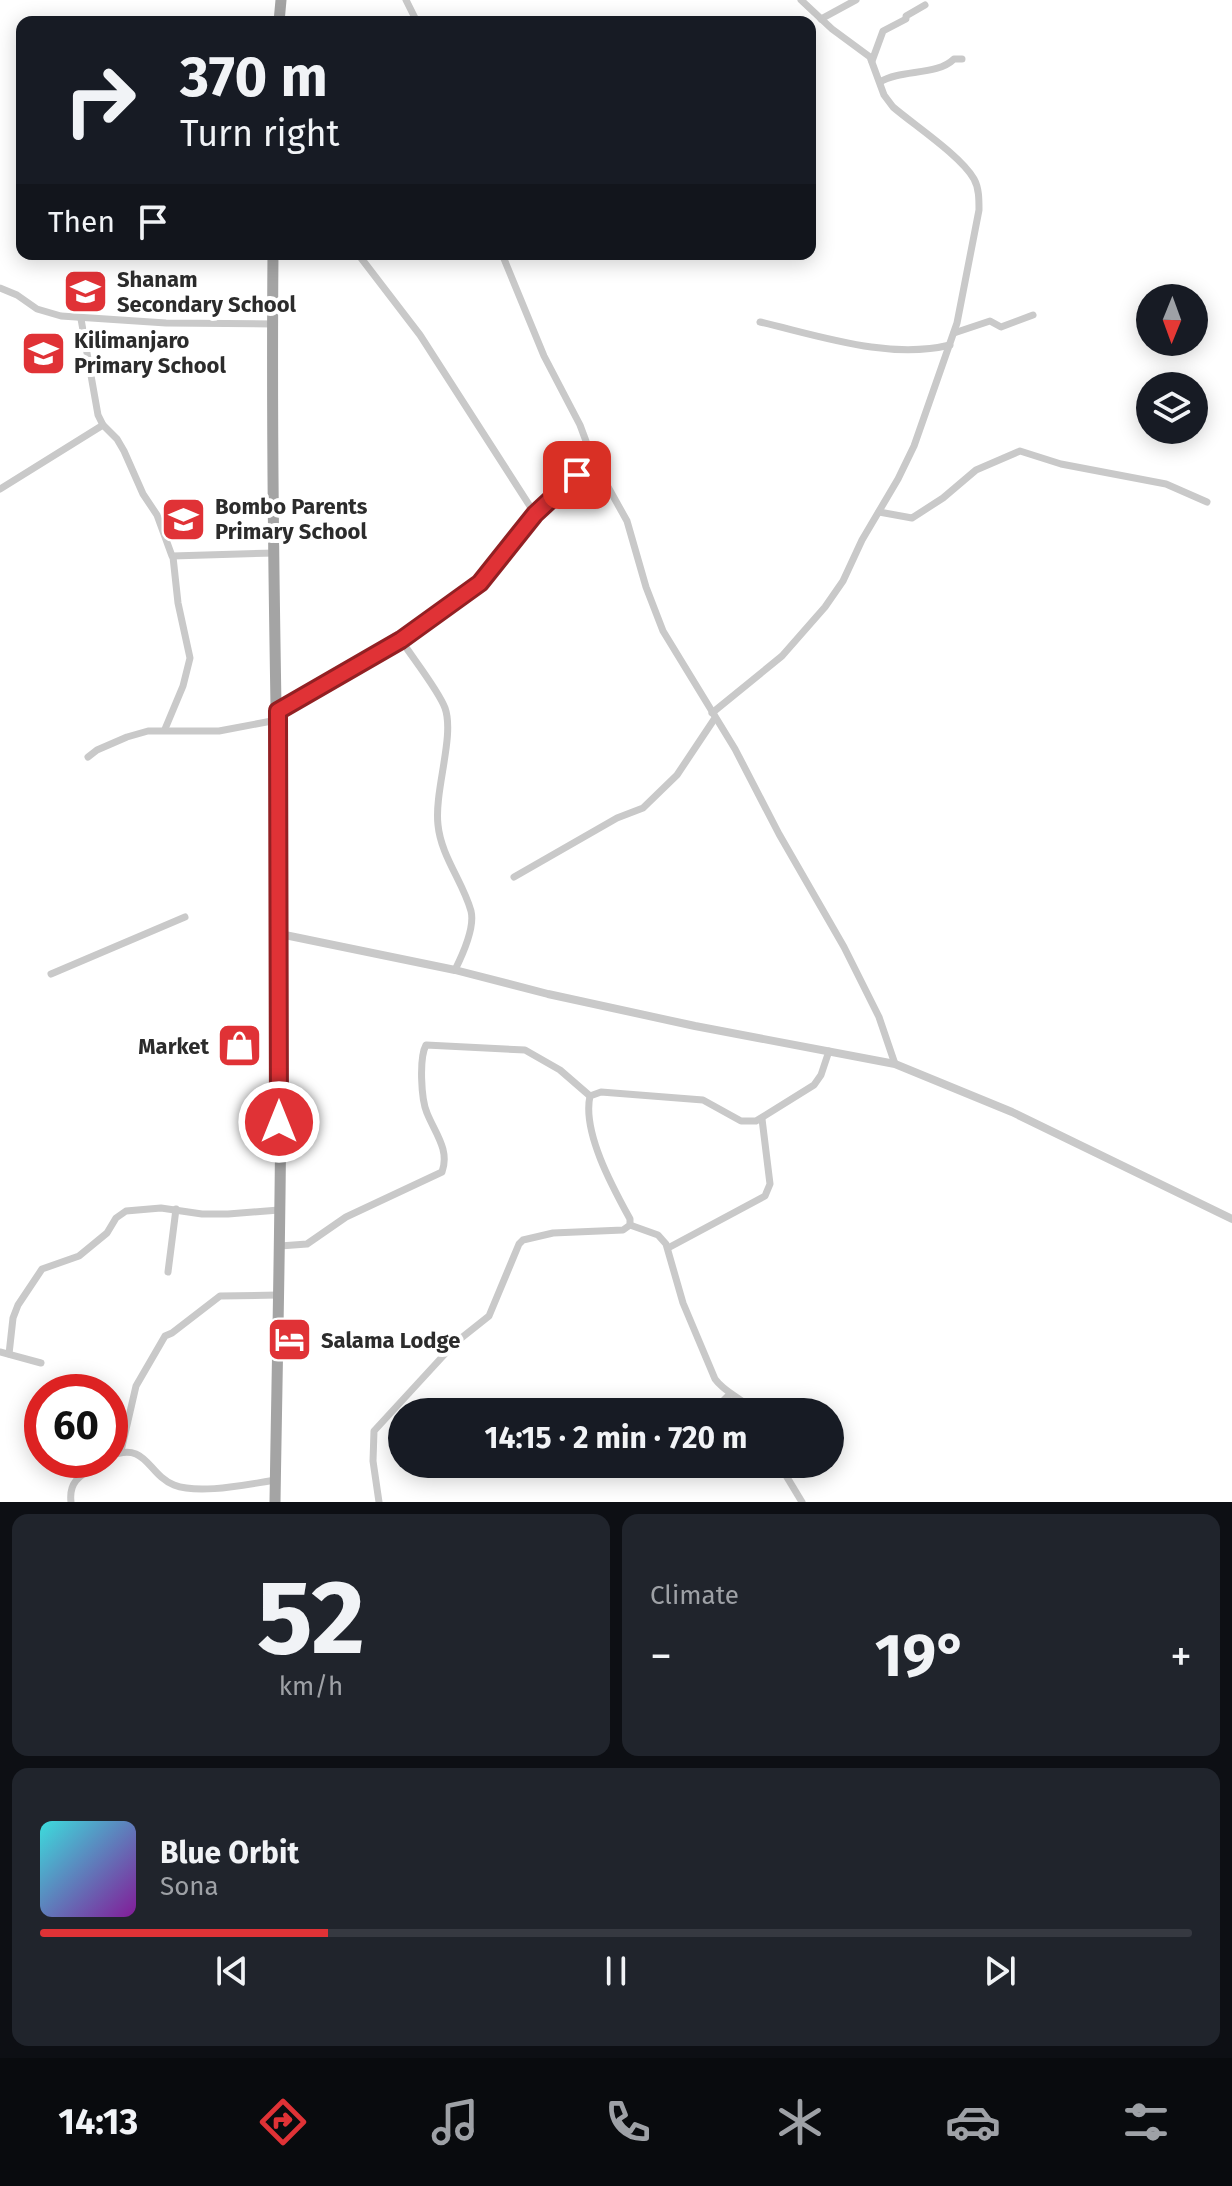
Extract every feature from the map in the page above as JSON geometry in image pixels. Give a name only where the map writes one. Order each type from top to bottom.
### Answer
[{"type":"main road","points":[[273,260],[280,934],[280,1246],[275,1502]]},
{"type":"street","points":[[514,877],[605,824],[643,808],[677,775],[714,716],[782,656],[825,607],[843,581],[914,446],[954,333],[979,210],[979,194],[974,180],[964,166],[893,107],[884,95],[872,61],[801,0]]},
{"type":"street","points":[[821,19],[856,0]]},
{"type":"street","points":[[872,61],[883,31],[925,5]]},
{"type":"street","points":[[880,82],[888,77],[962,59]]},
{"type":"street","points":[[363,260],[420,335],[535,514]]},
{"type":"street","points":[[504,260],[544,356],[580,425],[593,460],[627,521],[653,610],[844,947],[879,1017],[895,1064]]},
{"type":"street","points":[[0,288],[47,313],[81,319],[273,324]]},
{"type":"street","points":[[954,333],[990,321],[1001,327],[1033,315]]},
{"type":"street","points":[[81,319],[92,392],[103,425],[124,451],[143,494],[157,515],[173,557],[178,603],[190,658],[183,686],[165,729]]},
{"type":"street","points":[[760,322],[849,343],[932,349],[950,345]]},
{"type":"street","points":[[0,489],[103,425]]},
{"type":"street","points":[[879,512],[912,518],[943,498],[976,470],[1020,451],[1061,464],[1166,484],[1207,502]]},
{"type":"street","points":[[88,757],[127,737],[165,729],[219,731],[278,716],[401,640],[480,583],[535,514],[593,460]]},
{"type":"street","points":[[173,557],[275,553]]},
{"type":"street","points":[[401,640],[445,709],[447,734],[437,824],[442,845],[472,914],[464,951],[455,970]]},
{"type":"street","points":[[51,974],[185,917]]},
{"type":"street","points":[[280,934],[455,970],[708,1029],[895,1064],[1012,1112],[1232,1219]]},
{"type":"street","points":[[280,1246],[307,1244],[346,1217],[442,1172],[442,1148],[424,1100],[423,1055],[426,1045],[525,1050],[560,1070],[590,1096]]},
{"type":"street","points":[[590,1096],[601,1092],[703,1100],[741,1121],[762,1119],[814,1085],[829,1051]]},
{"type":"street","points":[[590,1096],[589,1111],[603,1163],[630,1225]]},
{"type":"street","points":[[668,1248],[765,1196],[770,1184],[762,1119]]},
{"type":"street","points":[[9,1354],[13,1318],[18,1305],[42,1269],[79,1256],[107,1233],[116,1218],[126,1211],[176,1209],[202,1214],[279,1210]]},
{"type":"street","points":[[168,1272],[176,1209]]},
{"type":"street","points":[[630,1225],[658,1235],[668,1248],[683,1303],[703,1354],[715,1379],[739,1398]]},
{"type":"street","points":[[379,1502],[373,1461],[374,1431],[455,1343],[489,1316],[519,1244],[532,1237],[623,1230],[630,1225]]},
{"type":"street","points":[[128,1421],[136,1386],[165,1336],[220,1296],[278,1295]]},
{"type":"street","points":[[0,1352],[41,1363]]},
{"type":"street","points":[[726,1398],[730,1394]]},
{"type":"street","points":[[128,1452],[142,1456],[165,1479],[185,1487],[218,1487],[276,1480]]},
{"type":"street","points":[[71,1502],[70,1489],[77,1478]]},
{"type":"street","points":[[787,1478],[802,1502]]},
{"type":"place","name":"Shanam Secondary School","points":[[86,292]]},
{"type":"place","name":"Kilimanjaro Primary School","points":[[43,353]]},
{"type":"place","name":"Bombo Parents Primary School","points":[[184,519]]},
{"type":"place","name":"Market","points":[[240,1046]]},
{"type":"place","name":"Salama Lodge","points":[[290,1340]]},
{"type":"route","points":[[279,1122],[278,711],[401,640],[480,583],[535,514],[577,475]]}]
